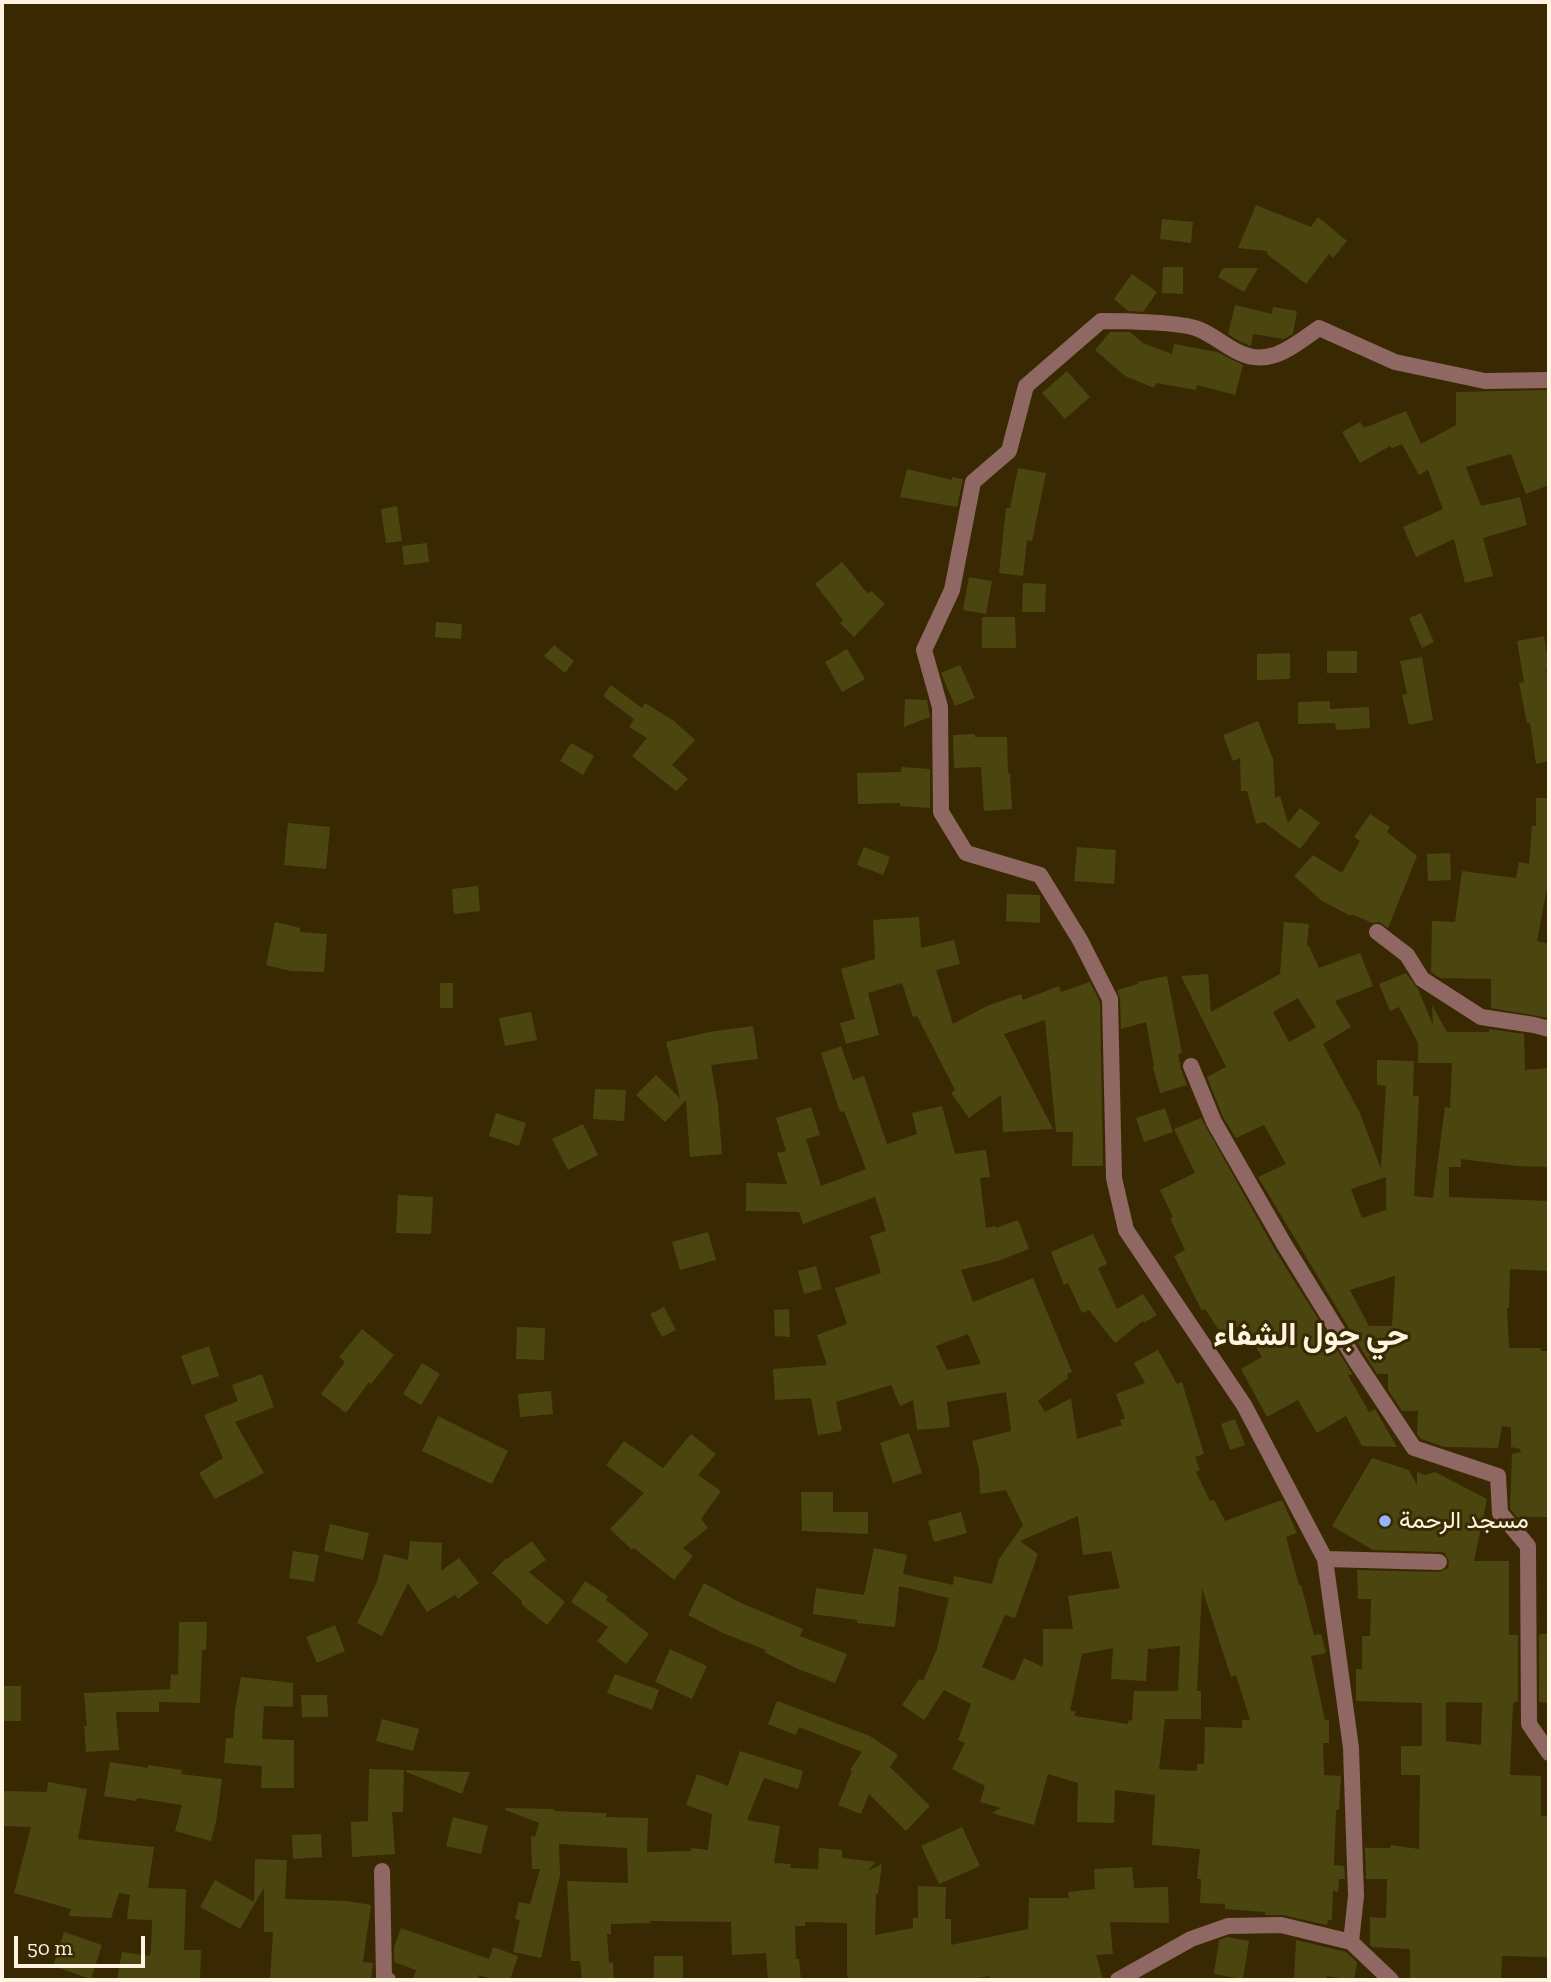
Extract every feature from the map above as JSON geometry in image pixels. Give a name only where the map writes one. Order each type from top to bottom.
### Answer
[{"type":"street","points":[[1351,1942],[1356,1896],[1351,1748],[1325,1559],[1244,1405],[1126,1230],[1114,1178],[1110,999],[1080,940],[1040,875],[966,853],[941,812],[940,707],[924,650],[952,590],[973,482],[1009,451],[1026,386],[1101,321],[1196,327],[1240,353],[1266,358],[1282,354],[1319,328],[1395,362],[1485,381],[1549,380]]},
{"type":"street","points":[[1377,932],[1407,955],[1422,979],[1481,1017],[1534,1024],[1549,1029]]},
{"type":"street","points":[[1191,1066],[1214,1122],[1284,1244],[1356,1361],[1414,1448],[1498,1476],[1500,1513],[1528,1546],[1529,1724],[1549,1753]]},
{"type":"street","points":[[1325,1559],[1439,1562]]},
{"type":"street","points":[[382,1871],[384,1977],[388,1980]]},
{"type":"street","points":[[1118,1980],[1191,1939],[1228,1926],[1281,1925],[1351,1942],[1391,1980]]},
{"type":"building","points":[[1256,205],[1311,227],[1318,217],[1347,241],[1333,258],[1329,254],[1306,284],[1267,254],[1267,251],[1238,248]]},
{"type":"building","points":[[1162,219],[1193,222],[1191,243],[1160,239]]},
{"type":"building","points":[[1163,267],[1183,267],[1183,294],[1162,293]]},
{"type":"building","points":[[1223,268],[1258,268],[1244,292],[1218,277]]},
{"type":"building","points":[[1132,274],[1157,292],[1143,312],[1128,311],[1114,299]]},
{"type":"building","points":[[1235,305],[1272,314],[1273,307],[1297,311],[1293,334],[1284,339],[1253,334],[1251,346],[1241,342],[1228,334]]},
{"type":"building","points":[[1110,332],[1130,332],[1143,343],[1172,354],[1174,344],[1217,352],[1243,365],[1235,395],[1197,385],[1196,390],[1156,383],[1154,388],[1125,376],[1095,350]]},
{"type":"building","points":[[1067,371],[1090,397],[1065,419],[1042,393]]},
{"type":"building","points":[[1549,390],[1549,485],[1526,494],[1511,454],[1466,467],[1481,506],[1520,497],[1527,525],[1483,538],[1493,576],[1465,583],[1454,539],[1416,557],[1403,527],[1443,509],[1428,470],[1419,475],[1402,444],[1392,448],[1390,446],[1360,463],[1342,432],[1360,422],[1364,428],[1406,411],[1421,444],[1456,425],[1456,392]]},
{"type":"building","points":[[1018,468],[1046,473],[1032,541],[1027,540],[1023,576],[999,573],[1006,508],[1010,508]]},
{"type":"building","points":[[907,469],[952,480],[952,477],[963,479],[957,507],[900,497]]},
{"type":"building","points":[[397,506],[402,541],[386,543],[381,509]]},
{"type":"building","points":[[427,543],[429,562],[404,565],[402,546]]},
{"type":"building","points":[[842,562],[868,594],[871,591],[885,604],[854,637],[840,623],[843,620],[815,584]]},
{"type":"building","points":[[969,577],[992,581],[986,614],[963,610]]},
{"type":"building","points":[[1023,583],[1046,584],[1045,612],[1022,612]]},
{"type":"building","points":[[1421,613],[1434,642],[1422,648],[1409,618]]},
{"type":"building","points":[[982,617],[1015,617],[1016,648],[982,648]]},
{"type":"building","points":[[436,622],[462,624],[461,639],[435,637]]},
{"type":"building","points":[[1544,636],[1549,665],[1546,670],[1549,688],[1549,761],[1536,764],[1530,723],[1527,723],[1519,683],[1524,682],[1517,641]]},
{"type":"building","points":[[554,645],[574,661],[565,673],[544,656]]},
{"type":"building","points":[[847,649],[865,679],[842,692],[825,662]]},
{"type":"building","points":[[1327,651],[1357,651],[1357,673],[1327,673]]},
{"type":"building","points":[[1290,653],[1290,679],[1257,680],[1257,654]]},
{"type":"building","points":[[1422,657],[1433,720],[1409,725],[1402,695],[1407,694],[1400,661]]},
{"type":"building","points":[[960,665],[975,698],[955,706],[941,673]]},
{"type":"building","points":[[611,685],[642,708],[645,703],[674,721],[695,740],[672,765],[688,779],[676,791],[632,756],[647,738],[629,727],[634,719],[603,696]]},
{"type":"building","points":[[905,699],[927,700],[930,717],[904,727]]},
{"type":"building","points":[[1330,701],[1330,709],[1369,707],[1370,728],[1336,730],[1335,723],[1298,724],[1298,702]]},
{"type":"building","points":[[1258,721],[1273,759],[1275,798],[1280,796],[1288,823],[1300,808],[1320,823],[1300,849],[1264,822],[1256,824],[1247,791],[1241,791],[1240,758],[1233,761],[1223,735]]},
{"type":"building","points":[[975,734],[975,737],[1007,737],[1012,809],[984,811],[981,767],[954,768],[953,735]]},
{"type":"building","points":[[571,743],[594,756],[583,775],[560,761]]},
{"type":"building","points":[[902,767],[930,769],[930,808],[900,806],[900,803],[858,804],[857,773],[901,772]]},
{"type":"building","points":[[1536,798],[1549,798],[1549,877],[1537,941],[1549,944],[1549,1018],[1491,1008],[1491,979],[1440,978],[1431,972],[1432,921],[1455,922],[1462,871],[1516,878],[1519,862],[1529,864],[1532,826],[1536,826]]},
{"type":"building","points":[[1370,814],[1390,827],[1387,832],[1417,856],[1388,928],[1379,922],[1372,923],[1352,914],[1351,916],[1322,901],[1294,876],[1313,855],[1342,873],[1360,841],[1354,837]]},
{"type":"building","points":[[288,823],[330,827],[326,869],[284,865]]},
{"type":"building","points":[[864,847],[890,857],[883,875],[857,865]]},
{"type":"building","points":[[1077,847],[1116,850],[1114,884],[1074,881]]},
{"type":"building","points":[[1450,853],[1451,880],[1428,881],[1427,854]]},
{"type":"building","points":[[478,886],[480,911],[454,914],[452,889]]},
{"type":"building","points":[[1007,894],[1040,895],[1040,923],[1006,921]]},
{"type":"building","points":[[919,917],[921,948],[954,940],[960,964],[936,970],[953,1024],[987,1006],[1021,994],[1023,1000],[1059,986],[1061,992],[1090,982],[1100,1002],[1103,1166],[1072,1166],[1073,1132],[1056,1132],[1045,1020],[1004,1034],[1053,1129],[1003,1132],[1001,1095],[969,1118],[951,1093],[955,1090],[917,1016],[913,1017],[902,983],[868,993],[879,1035],[846,1044],[840,1023],[855,1019],[841,969],[875,959],[873,920]]},
{"type":"building","points":[[275,922],[300,928],[300,932],[327,934],[324,972],[291,971],[266,965]]},
{"type":"building","points":[[1284,922],[1309,924],[1307,946],[1319,968],[1360,953],[1373,986],[1335,1001],[1351,1027],[1323,1044],[1360,1113],[1381,1169],[1386,1086],[1377,1085],[1377,1060],[1414,1061],[1413,1096],[1419,1096],[1414,1196],[1433,1198],[1445,1107],[1450,1108],[1452,1063],[1418,1063],[1418,1043],[1399,1007],[1390,1011],[1379,984],[1406,973],[1418,989],[1433,1025],[1432,1005],[1447,1032],[1489,1032],[1489,1029],[1524,1034],[1525,1070],[1549,1068],[1549,1167],[1461,1159],[1461,1167],[1449,1167],[1449,1197],[1549,1201],[1549,1271],[1510,1269],[1507,1308],[1509,1348],[1541,1348],[1541,1351],[1549,1351],[1549,1517],[1517,1517],[1510,1509],[1512,1454],[1521,1452],[1520,1449],[1511,1447],[1511,1427],[1502,1426],[1498,1448],[1445,1447],[1421,1439],[1417,1434],[1418,1411],[1402,1411],[1388,1390],[1388,1374],[1377,1374],[1258,1177],[1286,1164],[1264,1125],[1236,1138],[1223,1117],[1207,1077],[1226,1067],[1181,976],[1208,974],[1211,1012],[1280,974]],"holes":[[[1298,998],[1316,1027],[1289,1042],[1273,1012]],[[1386,1177],[1386,1210],[1362,1218],[1351,1189]],[[1395,1276],[1392,1326],[1369,1326],[1350,1290]]]},
{"type":"building","points":[[1167,976],[1182,1053],[1178,1054],[1187,1085],[1160,1093],[1146,1022],[1121,1029],[1117,990]]},
{"type":"building","points":[[440,983],[453,983],[453,1008],[440,1008]]},
{"type":"building","points":[[531,1012],[537,1040],[505,1046],[499,1018]]},
{"type":"building","points":[[753,1026],[758,1059],[711,1065],[722,1154],[690,1157],[686,1100],[665,1122],[636,1095],[656,1075],[680,1098],[666,1042]]},
{"type":"building","points":[[841,1046],[853,1080],[864,1076],[887,1144],[917,1134],[912,1113],[942,1106],[955,1154],[986,1150],[990,1177],[980,1178],[986,1228],[996,1228],[1018,1220],[1029,1249],[998,1261],[961,1270],[973,1302],[1033,1278],[1072,1372],[1038,1401],[1045,1412],[1071,1398],[1077,1439],[1122,1425],[1120,1420],[1125,1418],[1116,1394],[1145,1383],[1134,1363],[1158,1350],[1177,1384],[1182,1382],[1204,1454],[1195,1457],[1200,1470],[1196,1472],[1210,1501],[1214,1500],[1225,1521],[1282,1500],[1297,1533],[1286,1537],[1299,1585],[1314,1635],[1321,1634],[1326,1653],[1311,1656],[1325,1720],[1329,1720],[1329,1743],[1323,1743],[1324,1775],[1341,1776],[1339,1810],[1336,1810],[1334,1865],[1344,1866],[1345,1879],[1339,1879],[1338,1892],[1333,1891],[1332,1920],[1328,1920],[1327,1925],[1283,1915],[1265,1915],[1265,1912],[1225,1909],[1225,1904],[1200,1903],[1201,1879],[1197,1879],[1200,1849],[1152,1845],[1155,1795],[1115,1790],[1114,1823],[1077,1822],[1078,1783],[1048,1774],[1034,1825],[992,1813],[1001,1808],[980,1802],[985,1786],[952,1769],[965,1743],[958,1740],[971,1704],[944,1690],[924,1720],[902,1705],[919,1679],[923,1681],[937,1649],[949,1598],[899,1586],[895,1627],[813,1614],[816,1588],[864,1595],[874,1548],[907,1555],[903,1574],[953,1585],[954,1576],[992,1584],[999,1559],[1023,1525],[1006,1490],[980,1494],[979,1469],[972,1441],[1011,1431],[1006,1392],[947,1402],[950,1427],[917,1430],[913,1400],[900,1406],[891,1385],[836,1402],[842,1431],[818,1435],[811,1398],[775,1400],[773,1369],[827,1365],[817,1335],[847,1324],[835,1288],[881,1273],[870,1236],[886,1231],[875,1197],[803,1224],[799,1212],[746,1211],[746,1183],[787,1184],[777,1153],[786,1151],[776,1118],[811,1107],[820,1135],[806,1139],[821,1186],[866,1169],[844,1111],[840,1112],[821,1053]],"holes":[[[968,1334],[981,1364],[947,1370],[936,1346]],[[1078,1516],[1083,1555],[1111,1551],[1120,1588],[1068,1596],[1073,1629],[1043,1629],[1043,1667],[1024,1658],[1014,1681],[982,1667],[1005,1615],[1015,1618],[1038,1554],[1020,1541]],[[1202,1588],[1231,1677],[1236,1675],[1250,1720],[1242,1720],[1242,1728],[1205,1727],[1204,1764],[1197,1764],[1197,1771],[1159,1769],[1165,1719],[1201,1719],[1201,1691],[1197,1691]],[[1180,1646],[1178,1691],[1134,1691],[1132,1721],[1129,1720],[1128,1724],[1074,1716],[1076,1712],[1070,1710],[1082,1654],[1113,1648],[1111,1679],[1146,1681],[1148,1649]]]},
{"type":"building","points":[[595,1089],[626,1090],[624,1121],[593,1119]]},
{"type":"building","points":[[1165,1108],[1173,1132],[1144,1142],[1136,1118]]},
{"type":"building","points":[[496,1113],[526,1123],[519,1146],[489,1136]]},
{"type":"building","points":[[1201,1118],[1275,1250],[1353,1375],[1348,1375],[1369,1412],[1375,1409],[1397,1447],[1362,1446],[1346,1416],[1317,1433],[1298,1400],[1267,1417],[1241,1369],[1262,1357],[1242,1324],[1223,1336],[1205,1309],[1202,1311],[1174,1256],[1185,1250],[1160,1190],[1195,1173],[1174,1129]]},
{"type":"building","points":[[583,1124],[598,1155],[568,1170],[552,1139]]},
{"type":"building","points":[[398,1195],[433,1197],[431,1234],[396,1233]]},
{"type":"building","points":[[708,1232],[716,1260],[680,1270],[672,1242]]},
{"type":"building","points":[[1093,1234],[1107,1264],[1098,1268],[1117,1309],[1143,1294],[1157,1315],[1144,1323],[1143,1321],[1115,1343],[1089,1310],[1082,1313],[1068,1283],[1064,1285],[1051,1252]]},
{"type":"building","points":[[816,1266],[822,1289],[804,1294],[798,1271]]},
{"type":"building","points":[[664,1307],[676,1330],[662,1337],[650,1314]]},
{"type":"building","points":[[789,1309],[790,1337],[775,1336],[774,1310]]},
{"type":"building","points":[[517,1327],[545,1328],[544,1360],[516,1359]]},
{"type":"building","points":[[362,1329],[394,1355],[346,1413],[321,1394],[345,1362],[339,1357]]},
{"type":"building","points":[[209,1346],[219,1376],[192,1385],[181,1356]]},
{"type":"building","points":[[422,1363],[440,1374],[421,1405],[403,1394]]},
{"type":"building","points":[[262,1374],[274,1407],[235,1422],[264,1473],[215,1499],[199,1473],[223,1458],[204,1415],[238,1401],[232,1385]]},
{"type":"building","points":[[551,1391],[553,1414],[520,1417],[518,1394]]},
{"type":"building","points":[[438,1416],[508,1451],[492,1484],[422,1451]]},
{"type":"building","points":[[1235,1419],[1245,1445],[1230,1450],[1221,1424]]},
{"type":"building","points":[[909,1433],[922,1473],[893,1483],[880,1443]]},
{"type":"building","points":[[691,1434],[716,1454],[698,1475],[721,1491],[701,1519],[708,1528],[683,1548],[693,1556],[674,1580],[634,1548],[632,1550],[610,1529],[644,1493],[606,1465],[624,1441],[663,1468]]},
{"type":"building","points":[[1372,1458],[1409,1470],[1417,1485],[1417,1472],[1425,1475],[1435,1472],[1487,1499],[1474,1561],[1509,1561],[1509,1635],[1518,1635],[1518,1701],[1513,1703],[1510,1775],[1541,1776],[1541,1816],[1549,1816],[1549,1957],[1502,1956],[1501,1980],[1410,1980],[1410,1949],[1370,1945],[1370,1917],[1386,1918],[1387,1879],[1366,1879],[1365,1848],[1390,1848],[1391,1845],[1419,1849],[1420,1775],[1401,1775],[1401,1746],[1422,1746],[1422,1703],[1356,1701],[1356,1669],[1362,1669],[1362,1636],[1370,1636],[1371,1599],[1358,1599],[1357,1570],[1439,1572],[1448,1568],[1449,1562],[1445,1553],[1440,1552],[1373,1550],[1332,1526]],"holes":[[[1446,1703],[1482,1703],[1481,1745],[1446,1741]]]},
{"type":"building","points":[[801,1492],[833,1492],[833,1512],[868,1512],[868,1534],[802,1531]]},
{"type":"building","points":[[961,1512],[967,1533],[934,1542],[928,1521]]},
{"type":"building","points":[[330,1524],[369,1533],[363,1560],[324,1551]]},
{"type":"building","points":[[410,1541],[442,1543],[441,1571],[459,1558],[479,1583],[458,1599],[455,1595],[427,1612],[408,1583],[382,1636],[357,1623],[377,1582],[384,1554],[408,1560]]},
{"type":"building","points":[[532,1541],[546,1560],[529,1572],[565,1602],[547,1625],[521,1604],[522,1601],[492,1573],[506,1558]]},
{"type":"building","points":[[293,1551],[319,1555],[314,1582],[289,1578]]},
{"type":"building","points":[[585,1581],[608,1596],[606,1600],[649,1634],[626,1664],[597,1641],[608,1627],[571,1602]]},
{"type":"building","points":[[704,1583],[739,1602],[803,1629],[800,1636],[847,1654],[835,1683],[798,1669],[764,1652],[766,1650],[688,1615]]},
{"type":"building","points":[[179,1622],[207,1622],[206,1650],[202,1650],[200,1703],[159,1702],[159,1712],[116,1712],[119,1750],[86,1752],[84,1693],[170,1689],[171,1674],[178,1675]]},
{"type":"building","points":[[335,1625],[345,1651],[317,1663],[306,1637]]},
{"type":"building","points":[[1539,1634],[1549,1634],[1549,1703],[1539,1702]]},
{"type":"building","points":[[670,1649],[707,1666],[692,1699],[655,1682]]},
{"type":"building","points":[[615,1674],[659,1690],[652,1710],[607,1693]]},
{"type":"building","points":[[241,1677],[293,1683],[293,1707],[264,1706],[262,1739],[294,1740],[294,1788],[261,1788],[262,1766],[224,1763],[226,1738],[233,1738]]},
{"type":"building","points":[[2,1686],[21,1686],[21,1721],[2,1721]]},
{"type":"building","points":[[301,1695],[327,1695],[328,1717],[302,1717]]},
{"type":"building","points":[[777,1701],[870,1736],[898,1755],[890,1767],[930,1806],[906,1831],[869,1794],[861,1814],[838,1805],[852,1771],[850,1770],[862,1752],[799,1727],[796,1735],[768,1724]]},
{"type":"building","points":[[382,1719],[419,1729],[413,1751],[376,1741]]},
{"type":"building","points":[[740,1751],[803,1771],[798,1789],[764,1778],[747,1820],[780,1826],[774,1863],[791,1864],[790,1868],[818,1869],[819,1848],[842,1850],[842,1858],[876,1862],[867,1871],[882,1864],[876,1894],[875,1935],[913,1928],[913,1918],[918,1918],[918,1886],[946,1887],[945,1919],[951,1919],[951,1945],[1028,1929],[1029,1898],[1069,1898],[1068,1892],[1095,1889],[1094,1869],[1132,1867],[1134,1888],[1168,1887],[1169,1923],[1110,1922],[1113,1954],[1096,1955],[1103,1980],[990,1980],[990,1976],[964,1980],[849,1980],[847,1923],[805,1922],[805,1926],[795,1926],[796,1959],[799,1959],[801,1980],[768,1980],[766,1953],[732,1955],[731,1922],[650,1921],[611,1924],[611,1934],[607,1934],[609,1963],[613,1962],[614,1980],[582,1980],[580,1961],[571,1961],[567,1881],[628,1883],[627,1848],[559,1844],[560,1875],[541,1958],[513,1952],[520,1920],[515,1919],[519,1902],[530,1904],[540,1869],[532,1869],[531,1836],[535,1837],[539,1823],[505,1810],[506,1808],[554,1809],[606,1813],[606,1817],[648,1818],[647,1852],[691,1851],[691,1848],[708,1850],[712,1814],[686,1805],[697,1774],[728,1786]]},
{"type":"building","points":[[110,1762],[182,1770],[181,1774],[222,1779],[211,1841],[175,1831],[182,1805],[104,1796]]},
{"type":"building","points":[[369,1769],[404,1770],[403,1812],[392,1812],[395,1854],[352,1857],[351,1822],[368,1821]]},
{"type":"building","points":[[406,1770],[470,1772],[462,1794]]},
{"type":"building","points":[[48,1782],[87,1789],[78,1839],[154,1847],[148,1888],[186,1889],[184,1950],[201,1950],[200,1980],[117,1980],[122,1952],[150,1956],[152,1920],[127,1919],[130,1895],[119,1893],[111,1918],[69,1916],[71,1909],[14,1893],[31,1827],[2,1826],[2,1791],[47,1792]]},
{"type":"building","points":[[453,1817],[488,1826],[481,1854],[446,1846]]},
{"type":"building","points":[[962,1827],[980,1866],[939,1884],[921,1846]]},
{"type":"building","points":[[321,1834],[322,1857],[293,1859],[292,1835]]},
{"type":"building","points":[[255,1859],[287,1860],[285,1899],[347,1901],[371,1905],[363,1962],[373,1963],[371,1980],[270,1980],[273,1932],[264,1932],[264,1888],[240,1929],[200,1907],[215,1880],[254,1902]]},
{"type":"building","points":[[401,1928],[489,1959],[493,1947],[518,1956],[510,1980],[495,1980],[479,1975],[477,1980],[413,1980],[416,1970],[394,1962],[394,1947]]},
{"type":"building","points":[[64,1932],[102,1945],[91,1979],[53,1966]]},
{"type":"building","points":[[1227,1937],[1249,1941],[1243,1979],[1214,1974],[1219,1940]]},
{"type":"building","points":[[1296,1940],[1346,1952],[1357,1962],[1354,1980],[1327,1976],[1327,1980],[1294,1980]]},
{"type":"building","points":[[654,1956],[683,1956],[683,1980],[654,1980]]},
{"type":"place","name":"مسجد الرحمة","points":[[1385,1521]]},
{"type":"district","name":"حي جول الشفاء","points":[[1311,1336]]}]
